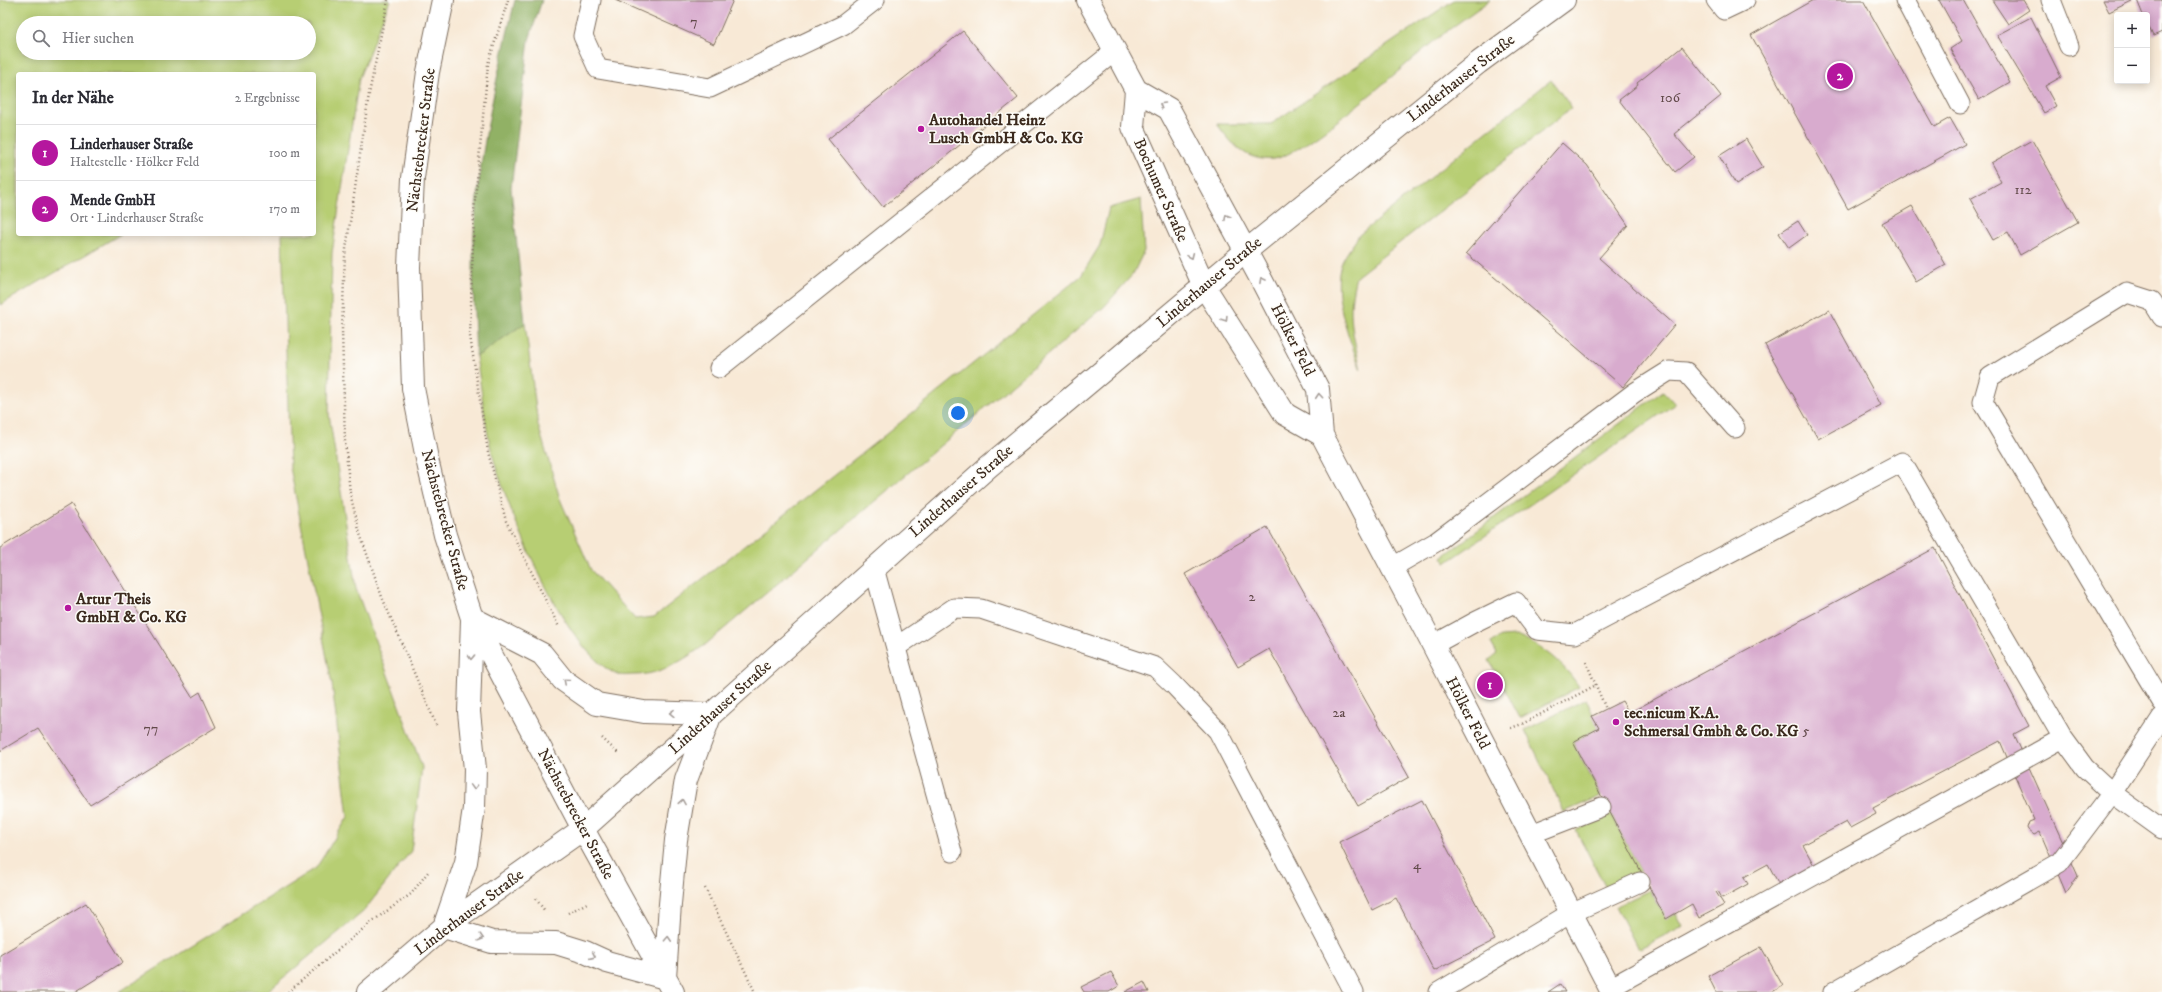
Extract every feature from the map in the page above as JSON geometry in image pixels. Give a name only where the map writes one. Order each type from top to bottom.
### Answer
[{"type":"main road","name":"Nächstebrecker Straße","points":[[443,0],[428,72],[413,178],[409,267],[413,388],[427,459],[445,535],[472,618],[583,829],[669,985]]},
{"type":"main road","points":[[1088,0],[1136,90],[1169,110],[1246,251]]},
{"type":"main road","name":"Linderhauser Straße","points":[[368,992],[444,927],[583,829],[988,467],[1246,251],[1478,63],[1564,0]]},
{"type":"main road","name":"Bochumer Straße","points":[[1136,90],[1133,127],[1204,286]]},
{"type":"main road","name":"Hölker Feld","points":[[1246,251],[1318,389],[1322,435],[1391,568],[1434,645],[1611,990]]},
{"type":"main road","points":[[1204,286],[1285,414],[1322,435]]},
{"type":"main road","points":[[472,618],[542,654],[563,680],[597,704],[644,712],[711,714],[686,780],[676,840],[670,904],[669,985],[607,962],[585,952],[556,943],[492,942],[444,927],[466,862],[474,808],[475,768],[469,712],[472,618]]},
{"type":"lane","points":[[591,0],[582,36],[598,69],[710,88],[843,25],[875,0]]},
{"type":"lane","points":[[1716,0],[1724,10],[1745,0]]},
{"type":"lane","points":[[1905,0],[1960,104]]},
{"type":"lane","points":[[2051,0],[2068,46]]},
{"type":"lane","points":[[719,368],[1115,51]]},
{"type":"lane","points":[[2162,317],[2152,300],[2127,293],[1990,377],[1983,402],[2162,702]]},
{"type":"lane","points":[[1391,568],[1436,542],[1634,394],[1669,371],[1686,372],[1735,428]]},
{"type":"lane","points":[[1434,645],[1475,622],[1516,602],[1537,630],[1575,634],[1902,462],[2063,738],[2085,768],[2112,793],[2162,829]]},
{"type":"lane","points":[[874,568],[952,852]]},
{"type":"lane","points":[[896,647],[954,608],[981,609],[1155,667],[1218,731],[1354,992]]},
{"type":"lane","points":[[1833,992],[2060,863],[2112,793],[2162,717]]},
{"type":"lane","points":[[1611,990],[2063,738]]},
{"type":"lane","points":[[1531,834],[1601,807]]},
{"type":"lane","points":[[1439,992],[1571,913],[1640,882]]},
{"type":"path","points":[[388,0],[368,94],[345,256],[342,329],[345,442],[350,493],[360,534],[382,596],[439,730]]},
{"type":"path","points":[[508,0],[488,64],[474,211],[470,336],[488,452],[506,521],[562,632]]},
{"type":"path","points":[[1575,634],[1606,709]]},
{"type":"path","points":[[1522,724],[1596,685]]},
{"type":"path","points":[[288,992],[370,923],[411,894],[429,870]]},
{"type":"path","points":[[704,885],[705,892],[755,992]]},
{"type":"green space","points":[[0,0],[390,0],[359,78],[332,253],[329,414],[356,589],[422,767],[411,851],[363,912],[266,992],[119,992],[316,868],[348,817],[332,684],[290,467],[282,236],[316,236],[316,72],[16,72],[16,236],[118,236],[0,305]]},
{"type":"green space","points":[[515,0],[542,0],[529,40],[511,188],[525,323],[476,357],[473,253],[478,190],[481,163],[491,108]]},
{"type":"green space","points":[[1454,0],[1490,0],[1438,38],[1331,126],[1288,154],[1273,159],[1263,159],[1247,154],[1240,150],[1228,138],[1217,124],[1271,124]]},
{"type":"green space","points":[[1551,80],[1572,108],[1356,277],[1351,302],[1351,313],[1353,334],[1361,370],[1347,331],[1338,287],[1342,262],[1359,235]]},
{"type":"green space","points":[[1141,199],[1144,251],[1133,274],[1104,307],[705,645],[672,666],[644,674],[619,675],[599,662],[579,640],[559,611],[541,577],[510,508],[499,477],[489,441],[476,357],[525,323],[538,425],[560,499],[591,570],[635,619],[654,617],[885,435],[1081,276],[1100,245],[1109,208]]},
{"type":"green space","points":[[1663,391],[1675,404],[1446,563],[1442,557]]},
{"type":"green space","points":[[1516,636],[1535,645],[1551,656],[1566,670],[1579,687],[1520,718],[1489,660],[1497,654],[1491,643],[1501,637]]},
{"type":"green space","points":[[1586,699],[1599,728],[1573,742],[1601,796],[1564,812],[1525,730]]},
{"type":"green space","points":[[1611,814],[1641,871],[1606,888],[1576,830]]},
{"type":"green space","points":[[1650,890],[1666,918],[1676,913],[1683,926],[1638,949],[1616,906]]},
{"type":"building","points":[[615,0],[733,0],[714,44]]},
{"type":"building","points":[[1813,0],[1863,0],[1934,127],[1950,118],[1965,144],[1848,209],[1751,35]]},
{"type":"building","points":[[1939,0],[1963,0],[2010,82],[1979,100],[1950,49],[1962,41]]},
{"type":"building","points":[[1992,0],[2023,0],[2029,10],[2008,24]]},
{"type":"building","points":[[2103,0],[2134,0],[2109,12]]},
{"type":"building","points":[[2137,0],[2162,0],[2162,32],[2153,36],[2150,30],[2150,12],[2142,12]]},
{"type":"building","points":[[2031,17],[2061,77],[2045,86],[2056,106],[2044,113],[1997,35]]},
{"type":"building","points":[[963,31],[1018,98],[883,207],[828,139]]},
{"type":"building","points":[[1682,47],[1721,96],[1674,134],[1694,157],[1675,172],[1619,100],[1638,85],[1637,83]]},
{"type":"building","points":[[1746,139],[1763,167],[1736,184],[1719,156]]},
{"type":"building","points":[[2032,140],[2078,222],[2020,255],[2008,232],[1993,240],[1970,199],[2001,182],[1991,163]]},
{"type":"building","points":[[1562,143],[1587,165],[1628,225],[1599,258],[1675,325],[1623,387],[1466,253]]},
{"type":"building","points":[[1912,206],[1946,265],[1916,282],[1882,223]]},
{"type":"building","points":[[1798,221],[1807,235],[1789,248],[1779,233]]},
{"type":"building","points":[[1829,310],[1881,405],[1818,439],[1765,345]]},
{"type":"building","name":"Artur Theis GmbH & Co. KG","points":[[71,504],[192,697],[200,692],[216,727],[90,805],[38,728],[0,751],[0,548]]},
{"type":"building","points":[[1267,527],[1409,777],[1358,806],[1269,649],[1238,667],[1185,574]]},
{"type":"building","points":[[1935,548],[2029,726],[2014,734],[2078,876],[2066,893],[2040,832],[2034,835],[2027,828],[2029,822],[2034,820],[2000,741],[1873,808],[1876,814],[1850,828],[1846,822],[1803,845],[1816,869],[1781,888],[1768,864],[1744,877],[1748,884],[1722,898],[1718,891],[1716,892],[1724,905],[1699,918],[1692,904],[1666,919],[1573,742],[1599,728],[1592,716],[1622,701],[1629,713]]},
{"type":"building","points":[[1422,800],[1495,940],[1434,971],[1396,898],[1372,910],[1339,842]]},
{"type":"building","points":[[86,903],[123,962],[75,992],[0,992],[0,955]]},
{"type":"building","points":[[1761,947],[1783,986],[1772,992],[1716,992],[1708,976]]},
{"type":"building","points":[[1111,972],[1119,986],[1109,992],[1084,992],[1081,987]]},
{"type":"building","points":[[1144,982],[1149,992],[1125,992]]},
{"type":"building","points":[[1560,984],[1565,992],[1548,992]]},
{"type":"place","name":"Mende GmbH","points":[[1840,76]]},
{"type":"place","name":"Autohandel Heinz Lusch GmbH & Co. KG","points":[[921,129]]},
{"type":"place","name":"Artur Theis GmbH & Co. KG","points":[[68,608]]},
{"type":"place","name":"Linderhauser Straße","points":[[1490,685]]},
{"type":"place","name":"tec.nicum K.A. Schmersal Gmbh & Co. KG","points":[[1616,722]]}]
